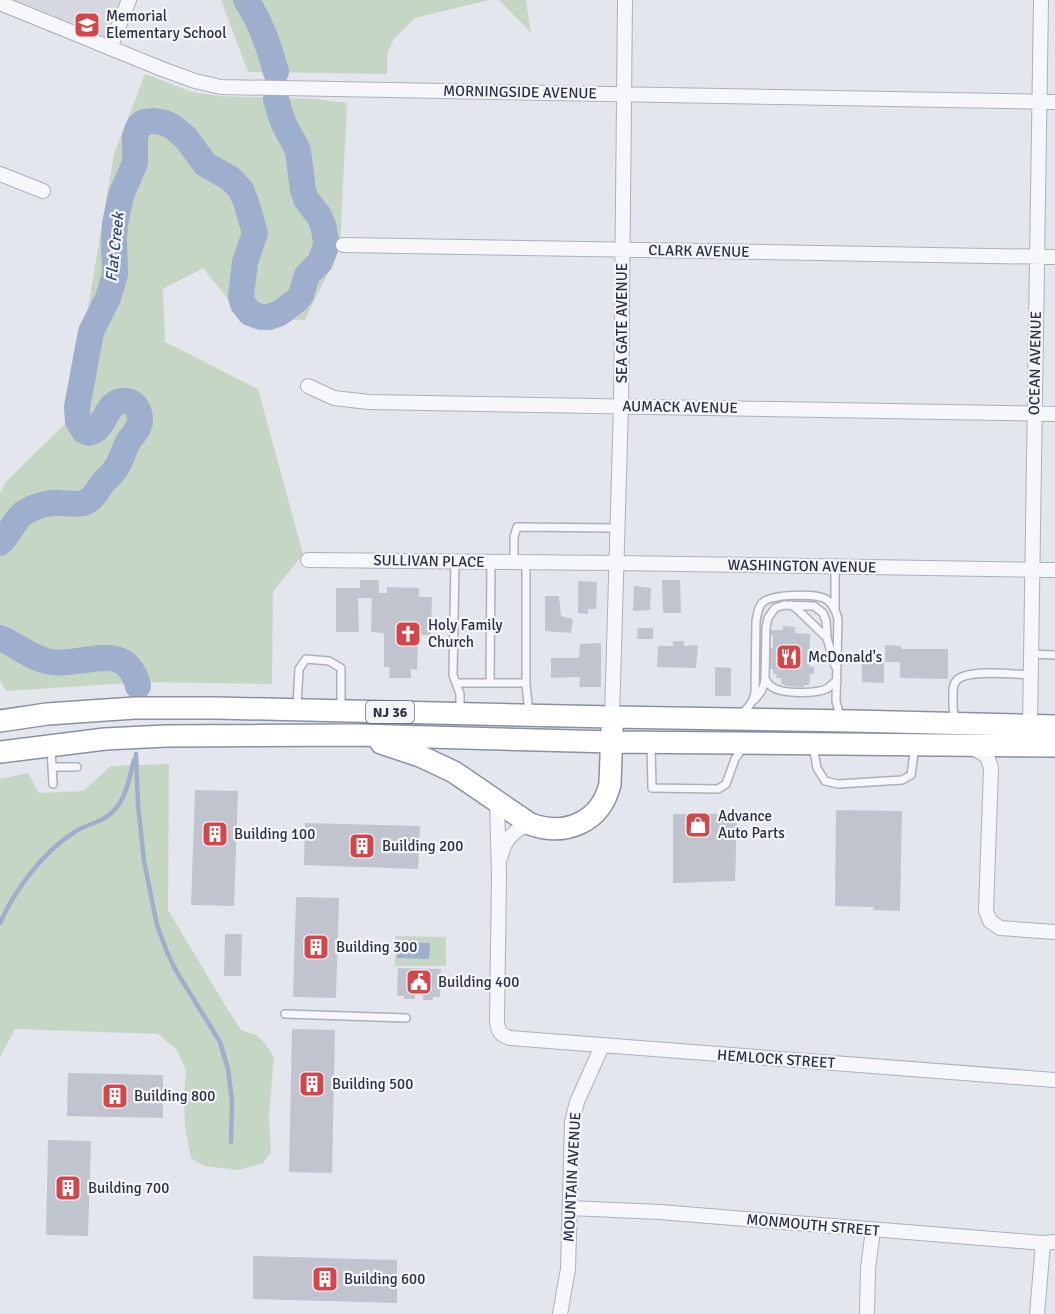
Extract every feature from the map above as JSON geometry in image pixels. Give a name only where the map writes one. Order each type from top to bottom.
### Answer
[{"type":"highway","name":"NJ 36","points":[[0,721],[47,714],[167,707],[852,721],[1055,746]]},
{"type":"highway","points":[[0,709],[47,714]]},
{"type":"highway","points":[[357,735],[454,772],[530,824],[561,828],[583,822],[596,812],[608,793],[612,717]]},
{"type":"highway","name":"NJ 36","points":[[0,752],[105,739],[166,736],[357,735],[651,743],[916,744],[967,734],[1030,726],[1055,726]]},
{"type":"street","points":[[110,48],[129,0]]},
{"type":"street","name":"SEA GATE AVENUE","points":[[612,717],[621,406],[625,0]]},
{"type":"street","name":"OCEAN AVENUE","points":[[1030,726],[1041,0]]},
{"type":"street","name":"MORNINGSIDE AVENUE","points":[[0,3],[162,69],[206,85],[221,87],[1055,102]]},
{"type":"street","points":[[0,174],[43,191]]},
{"type":"street","name":"CLARK AVENUE","points":[[343,245],[1055,257]]},
{"type":"street","name":"AUMACK AVENUE","points":[[308,386],[334,399],[369,402],[1055,414]]},
{"type":"street","name":"SULLIVAN PLACE","points":[[308,560],[550,562]]},
{"type":"street","name":"WASHINGTON AVENUE","points":[[550,562],[1055,570]]},
{"type":"street","points":[[967,734],[978,749],[987,756],[991,768],[986,911],[990,921],[1000,928],[1055,932]]},
{"type":"street","points":[[497,801],[499,876]]},
{"type":"street","points":[[499,876],[501,853],[506,842],[513,832],[530,824]]},
{"type":"street","name":"HEMLOCK STREET","points":[[499,876],[497,1021],[498,1029],[504,1036],[602,1046],[1055,1080]]},
{"type":"street","name":"MOUNTAIN AVENUE","points":[[560,1314],[568,1269],[572,1122],[574,1110],[602,1046]]},
{"type":"street","name":"MONMOUTH STREET","points":[[570,1208],[660,1212],[1049,1243]]},
{"type":"street","points":[[867,1314],[868,1268],[873,1230]]},
{"type":"street","points":[[1037,1314],[1049,1243]]},
{"type":"lane","points":[[530,715],[526,683],[520,562],[514,537],[518,527],[618,528]]},
{"type":"lane","points":[[455,561],[453,675],[460,694],[460,713]]},
{"type":"lane","points":[[490,683],[491,562]]},
{"type":"lane","points":[[835,566],[835,608],[838,619],[837,707],[839,713],[852,721]]},
{"type":"lane","points":[[753,701],[756,693],[756,621],[762,604],[768,598],[777,596],[814,596],[824,598],[835,608]]},
{"type":"lane","points":[[790,605],[827,638]]},
{"type":"lane","points":[[735,719],[761,693],[765,679],[768,618],[771,611],[779,606],[814,606],[819,609],[825,618],[827,638],[837,677]]},
{"type":"lane","points":[[1031,654],[1055,655]]},
{"type":"lane","points":[[296,710],[299,686],[298,669],[306,659],[329,661],[341,668],[341,711]]},
{"type":"lane","points":[[967,734],[954,716],[954,686],[957,680],[974,674],[1030,675]]},
{"type":"lane","points":[[765,679],[770,686],[777,689],[813,692],[827,688],[837,677]]},
{"type":"lane","points":[[456,683],[526,683]]},
{"type":"lane","points":[[651,743],[652,788],[718,789],[726,784],[735,759],[746,743]]},
{"type":"lane","points":[[812,744],[817,768],[825,781],[838,784],[902,780],[911,775],[916,744]]},
{"type":"lane","points":[[51,746],[53,784]]},
{"type":"lane","points":[[52,767],[77,767]]},
{"type":"lane","points":[[285,1014],[406,1018]]},
{"type":"shaded area","name":"Memorial Elementary School","points":[[0,0],[129,0],[110,48]]},
{"type":"green space","points":[[221,0],[489,0],[415,18],[394,39],[387,54],[387,74],[248,72]]},
{"type":"green space","points":[[499,0],[526,0],[531,33]]},
{"type":"green space","points":[[145,74],[192,92],[219,96],[314,99],[347,103],[340,248],[305,320],[243,318],[203,268],[163,289],[165,342],[258,389],[303,554],[273,592],[272,684],[144,682],[6,691],[0,680],[0,493],[6,482],[69,420],[114,154]]},
{"type":"green space","points":[[169,764],[168,910],[241,1030],[256,1035],[274,1057],[269,1116],[271,1153],[263,1163],[239,1170],[204,1166],[191,1158],[185,1127],[186,1071],[177,1050],[158,1034],[15,1029],[0,1057],[0,779],[28,773],[39,793],[83,791],[111,766]]},
{"type":"green space","points":[[395,936],[446,937],[446,966],[395,966]]},
{"type":"water","points":[[397,942],[430,943],[429,959],[397,958]]},
{"type":"building","name":"Holy Family Church","points":[[360,580],[379,580],[379,593],[387,593],[387,587],[419,588],[419,597],[432,597],[431,635],[418,635],[417,670],[411,669],[411,678],[389,678],[390,667],[384,667],[384,633],[371,632],[372,598],[358,598],[359,632],[336,632],[336,588],[360,588]]},
{"type":"building","points":[[662,580],[680,580],[681,613],[663,613]]},
{"type":"building","points":[[578,581],[597,582],[596,609],[588,609],[588,614],[578,613]]},
{"type":"building","points":[[634,586],[651,588],[650,610],[633,611]]},
{"type":"building","points":[[545,596],[559,596],[561,616],[573,619],[571,633],[545,631]]},
{"type":"building","name":"McDonald's","points":[[783,626],[795,627],[795,633],[810,634],[809,666],[814,667],[814,674],[810,674],[809,685],[804,685],[804,687],[781,684],[781,678],[776,678],[777,674],[773,674],[773,669],[769,669],[769,647],[773,648],[773,635],[770,635],[770,630],[783,630]]},
{"type":"building","points":[[638,628],[653,628],[653,639],[637,639]]},
{"type":"building","points":[[673,641],[684,641],[684,646],[698,645],[696,668],[657,667],[658,646],[673,646]]},
{"type":"building","points":[[601,643],[601,687],[579,687],[580,677],[551,678],[551,658],[579,658],[580,644]]},
{"type":"building","points":[[885,645],[900,646],[902,649],[948,649],[948,679],[900,678],[900,662],[885,662]]},
{"type":"building","points":[[862,655],[878,655],[878,661],[884,662],[884,683],[862,682]]},
{"type":"building","points":[[715,667],[731,668],[731,696],[715,696]]},
{"type":"building","name":"Building 100","points":[[195,790],[238,791],[234,906],[191,905]]},
{"type":"building","points":[[836,810],[902,811],[900,911],[873,910],[874,907],[835,906]]},
{"type":"building","points":[[673,814],[737,814],[735,881],[673,883]]},
{"type":"building","name":"Building 200","points":[[305,823],[420,826],[418,869],[304,865]]},
{"type":"building","name":"Building 300","points":[[296,897],[339,898],[336,998],[293,997]]},
{"type":"building","points":[[225,934],[242,934],[241,976],[224,976]]},
{"type":"building","name":"Building 400","points":[[398,968],[441,969],[440,997],[423,1000],[423,995],[415,995],[415,999],[404,999],[404,996],[397,996]]},
{"type":"building","name":"Building 500","points":[[292,1029],[335,1030],[332,1173],[289,1172]]},
{"type":"building","name":"Building 800","points":[[68,1073],[163,1075],[163,1118],[67,1116]]},
{"type":"building","name":"Building 700","points":[[48,1140],[91,1141],[88,1236],[46,1235]]},
{"type":"building","name":"Building 600","points":[[253,1256],[397,1260],[397,1303],[253,1299]]},
{"type":"waterway","name":"Flat Creek","points":[[246,0],[264,34],[276,72]]},
{"type":"waterway","name":"Flat Creek","points":[[0,543],[18,518],[29,510],[47,504],[77,504],[89,500],[116,468],[139,425],[140,418],[137,408],[130,402],[123,401],[112,406],[99,427],[89,433],[84,431],[78,421],[77,407],[91,332],[108,298],[115,274],[115,224],[121,195],[135,163],[135,136],[139,126],[144,122],[155,121],[173,127],[186,138],[205,164],[231,179],[241,190],[255,233],[245,262],[241,297],[250,313],[269,317],[280,313],[301,295],[307,275],[320,262],[326,241],[319,216],[306,199],[298,151],[283,121],[276,99]]},
{"type":"waterway","name":"Flat Creek","points":[[0,638],[37,658],[51,662],[114,659],[124,663],[132,671],[138,686]]},
{"type":"waterway","points":[[136,754],[138,805],[144,861],[157,925],[175,969],[220,1042],[228,1069],[232,1101],[231,1142]]},
{"type":"waterway","name":"Flat Creek","points":[[0,923],[13,898],[40,862],[62,841],[79,829],[103,819],[119,804],[125,794],[134,760]]},
{"type":"place","name":"Memorial Elementary School","points":[[87,25]]},
{"type":"place","name":"Holy Family Church","points":[[408,634]]},
{"type":"place","name":"McDonald's","points":[[789,657]]},
{"type":"place","name":"Advance Auto Parts","points":[[698,825]]},
{"type":"place","name":"Building 100","points":[[215,834]]},
{"type":"place","name":"Building 200","points":[[362,846]]},
{"type":"place","name":"Building 300","points":[[316,947]]},
{"type":"place","name":"Building 400","points":[[419,982]]},
{"type":"place","name":"Building 500","points":[[312,1084]]},
{"type":"place","name":"Building 800","points":[[115,1096]]},
{"type":"place","name":"Building 700","points":[[68,1188]]},
{"type":"place","name":"Building 600","points":[[325,1279]]}]
